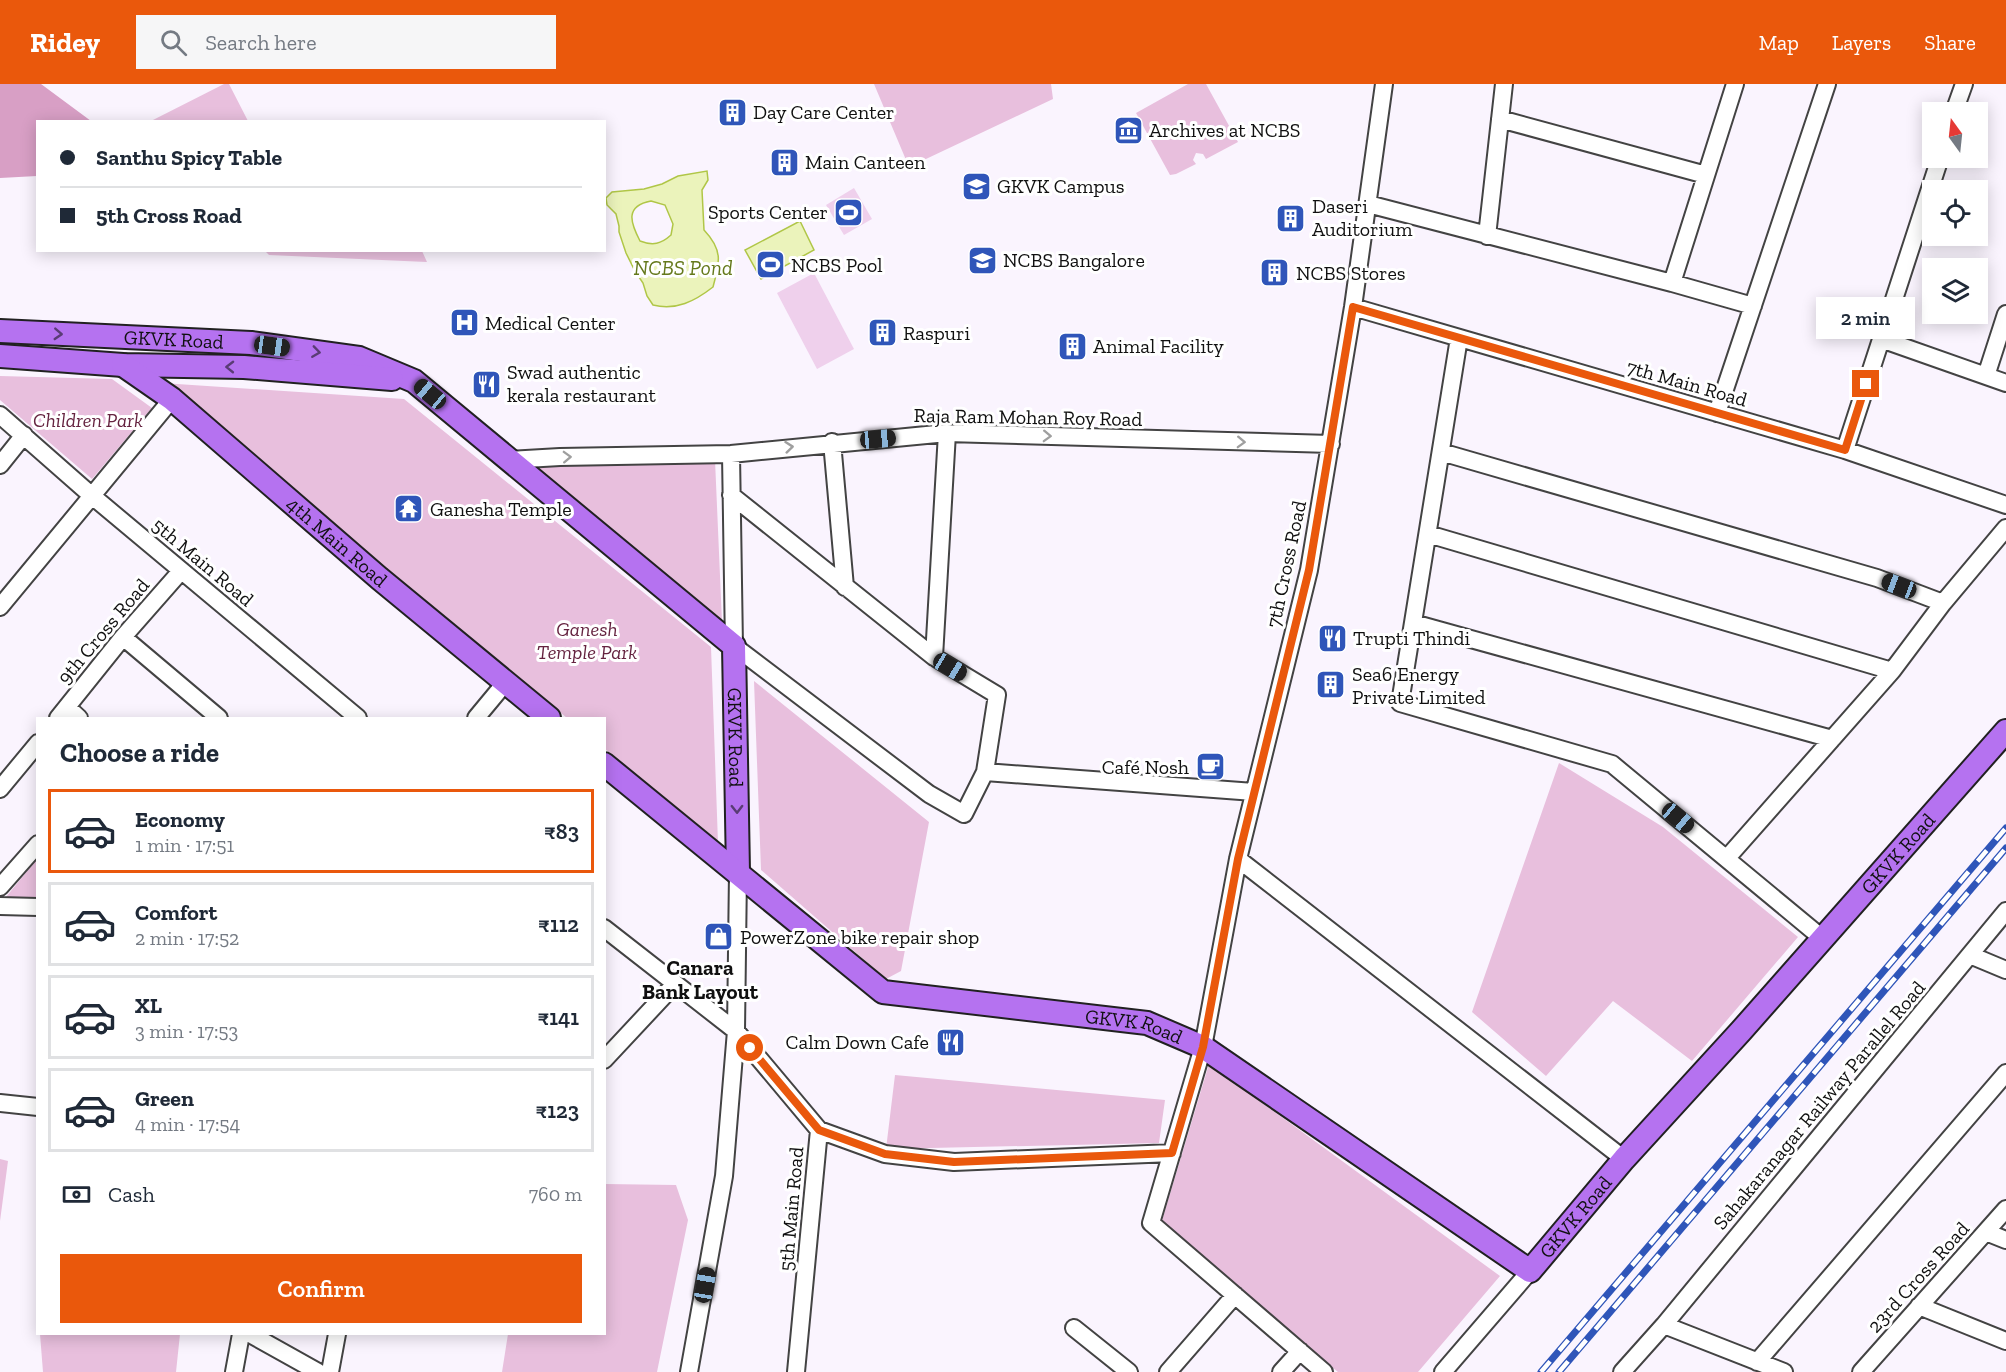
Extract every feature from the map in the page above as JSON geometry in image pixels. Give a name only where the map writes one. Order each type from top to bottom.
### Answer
[{"type":"main road","name":"GKVK Road","points":[[0,331],[250,343],[359,358],[414,381],[734,646],[738,872],[884,992],[1148,1023],[1203,1047],[1530,1271],[1624,1159],[1741,1031],[2006,731]]},
{"type":"main road","points":[[91,363],[93,335]]},
{"type":"main road","name":"GKVK Road","points":[[0,356],[123,365],[244,367],[414,381]]},
{"type":"main road","name":"4th Main Road","points":[[123,365],[172,399],[379,578],[548,717]]},
{"type":"main road","points":[[606,766],[738,872]]},
{"type":"street","name":"7th Cross Road","points":[[1235,1295],[1151,1223],[1203,1047],[1238,859],[1309,570],[1353,307],[1384,84]]},
{"type":"street","points":[[1487,236],[1504,84]]},
{"type":"street","points":[[1672,283],[1735,84]]},
{"type":"street","points":[[1717,413],[1827,84]]},
{"type":"street","points":[[1958,102],[1964,84]]},
{"type":"street","points":[[1500,119],[1706,175]]},
{"type":"street","points":[[1845,450],[1937,168]]},
{"type":"street","points":[[1368,204],[1753,306]]},
{"type":"street","name":"7th Main Road","points":[[1353,307],[1845,450],[2006,505]]},
{"type":"street","points":[[1986,376],[2006,314]]},
{"type":"street","points":[[1459,339],[1400,703],[1612,764],[1822,938]]},
{"type":"street","points":[[1881,339],[2006,383]]},
{"type":"street","points":[[0,607],[172,399]]},
{"type":"street","name":"5th Main Road","points":[[0,415],[180,571],[357,717]]},
{"type":"street","points":[[934,657],[946,433]]},
{"type":"street","name":"Raja Ram Mohan Roy Road","points":[[508,460],[731,454],[832,442],[946,433],[1331,444]]},
{"type":"street","points":[[0,465],[24,435]]},
{"type":"street","points":[[832,442],[845,587]]},
{"type":"street","points":[[1441,452],[1877,578],[1943,603]]},
{"type":"street","points":[[731,454],[731,495],[734,646],[929,794],[964,814],[985,772],[997,695],[934,657],[731,495]]},
{"type":"street","points":[[1727,858],[1892,671],[1943,603],[2006,528]]},
{"type":"street","points":[[1428,534],[1892,671]]},
{"type":"street","name":"9th Cross Road","points":[[68,715],[123,637],[180,571]]},
{"type":"street","points":[[1413,624],[1832,739]]},
{"type":"street","points":[[123,637],[218,717]]},
{"type":"street","points":[[477,717],[505,683]]},
{"type":"street","points":[[0,789],[36,745]]},
{"type":"street","points":[[985,772],[1254,792]]},
{"type":"street","points":[[0,887],[36,846]]},
{"type":"street","points":[[1238,859],[1624,1159]]},
{"type":"street","points":[[689,1372],[724,1176],[736,1031],[738,872]]},
{"type":"street","points":[[0,906],[36,907]]},
{"type":"street","name":"Sahakaranagar Railway Parallel Road","points":[[1622,1372],[1664,1325],[2006,912]]},
{"type":"street","name":"5th Main Road","points":[[606,930],[736,1031],[819,1130],[796,1372]]},
{"type":"street","points":[[1970,955],[2006,970]]},
{"type":"street","points":[[606,1058],[675,984]]},
{"type":"street","points":[[1757,1362],[2006,1073]]},
{"type":"street","points":[[0,1103],[36,1107]]},
{"type":"street","points":[[819,1130],[885,1154],[954,1162],[1172,1153]]},
{"type":"street","name":"23rd Cross Road","points":[[1861,1372],[2006,1209]]},
{"type":"street","points":[[1986,1232],[2006,1240]]},
{"type":"street","points":[[1443,1372],[1530,1271]]},
{"type":"street","points":[[1168,1372],[1235,1295],[1324,1372]]},
{"type":"street","points":[[1920,1306],[2006,1341]]},
{"type":"street","points":[[1664,1325],[1784,1372]]},
{"type":"street","points":[[1074,1328],[1129,1372]]},
{"type":"street","points":[[234,1372],[241,1335]]},
{"type":"street","points":[[252,1335],[318,1372]]},
{"type":"street","points":[[330,1372],[337,1335]]},
{"type":"street","points":[[1281,1372],[1300,1351]]},
{"type":"green space","points":[[224,84],[229,84],[247,120],[153,120]]},
{"type":"green space","points":[[874,84],[1051,84],[1053,99],[909,167]]},
{"type":"green space","points":[[1188,84],[1206,84],[1238,142],[1206,159],[1203,154],[1196,153],[1193,160],[1196,164],[1170,175],[1136,113]]},
{"type":"green space","points":[[266,252],[422,252],[427,262],[269,255]]},
{"type":"green space","name":"Children Park","points":[[0,376],[112,379],[152,408],[92,479],[0,400]]},
{"type":"green space","name":"Ganesh Temple Park","points":[[162,383],[404,399],[711,647],[718,843],[606,750],[606,717],[566,717]]},
{"type":"green space","points":[[715,460],[722,622],[539,474],[537,462]]},
{"type":"green space","points":[[754,681],[929,822],[901,971],[886,979],[761,870]]},
{"type":"green space","points":[[1559,763],[1663,827],[1798,937],[1692,1061],[1613,1001],[1546,1076],[1472,1012]]},
{"type":"green space","points":[[36,860],[36,897],[6,897]]},
{"type":"green space","points":[[1209,1064],[1500,1276],[1418,1372],[1338,1372],[1161,1224]]},
{"type":"green space","points":[[895,1075],[1165,1100],[1159,1143],[886,1149]]},
{"type":"green space","points":[[0,1159],[8,1161],[0,1221]]},
{"type":"green space","points":[[606,1184],[676,1185],[688,1220],[657,1372],[502,1372],[508,1335],[606,1335]]},
{"type":"green space","points":[[40,1335],[180,1335],[176,1372],[43,1372]]},
{"type":"shaded area","points":[[0,84],[41,84],[90,120],[36,120],[36,176],[0,178]]},
{"type":"shaded area","name":"Sports Center","points":[[854,188],[872,219],[844,235],[826,205]]},
{"type":"shaded area","points":[[814,273],[854,349],[817,369],[777,293]]},
{"type":"water","name":"NCBS Pond","points":[[707,171],[708,180],[702,190],[704,230],[717,250],[718,263],[713,287],[685,304],[661,307],[653,305],[647,296],[643,283],[626,253],[616,214],[607,205],[606,198],[612,192],[644,189],[678,176]],"holes":[[[651,201],[665,205],[673,224],[671,235],[657,243],[640,241],[632,221],[633,211],[643,203]]]},
{"type":"water","name":"NCBS Pool","points":[[800,221],[814,250],[761,279],[745,250]]},
{"type":"railway","points":[[1541,1372],[2006,828]]},
{"type":"railway","points":[[1559,1372],[2006,848]]},
{"type":"place","name":"Day Care Center","points":[[732,112]]},
{"type":"place","name":"Archives at NCBS","points":[[1128,130]]},
{"type":"place","name":"Main Canteen","points":[[784,162]]},
{"type":"place","name":"GKVK Campus","points":[[976,186]]},
{"type":"place","name":"Sports Center","points":[[849,212]]},
{"type":"place","name":"Daseri Auditorium","points":[[1291,218]]},
{"type":"place","name":"NCBS Bangalore","points":[[982,260]]},
{"type":"place","name":"NCBS Pool","points":[[770,265]]},
{"type":"place","name":"NCBS Stores","points":[[1275,273]]},
{"type":"place","name":"Medical Center","points":[[464,323]]},
{"type":"place","name":"Raspuri","points":[[882,333]]},
{"type":"place","name":"Animal Facility","points":[[1072,346]]},
{"type":"place","name":"Swad authentic kerala restaurant","points":[[486,384]]},
{"type":"place","name":"Ganesha Temple","points":[[409,509]]},
{"type":"place","name":"Trupti Thindi","points":[[1332,638]]},
{"type":"place","name":"Sea6 Energy Private Limited","points":[[1331,685]]},
{"type":"place","name":"Café Nosh","points":[[1210,767]]},
{"type":"place","name":"PowerZone bike repair shop","points":[[719,937]]},
{"type":"place","name":"Calm Down Cafe","points":[[950,1042]]},
{"type":"district","name":"Canara Bank Layout","points":[[700,980]]},
{"type":"route","points":[[750,1048],[819,1130],[885,1154],[954,1162],[1172,1153],[1203,1047],[1238,859],[1309,570],[1353,307],[1845,450],[1866,384]]}]
